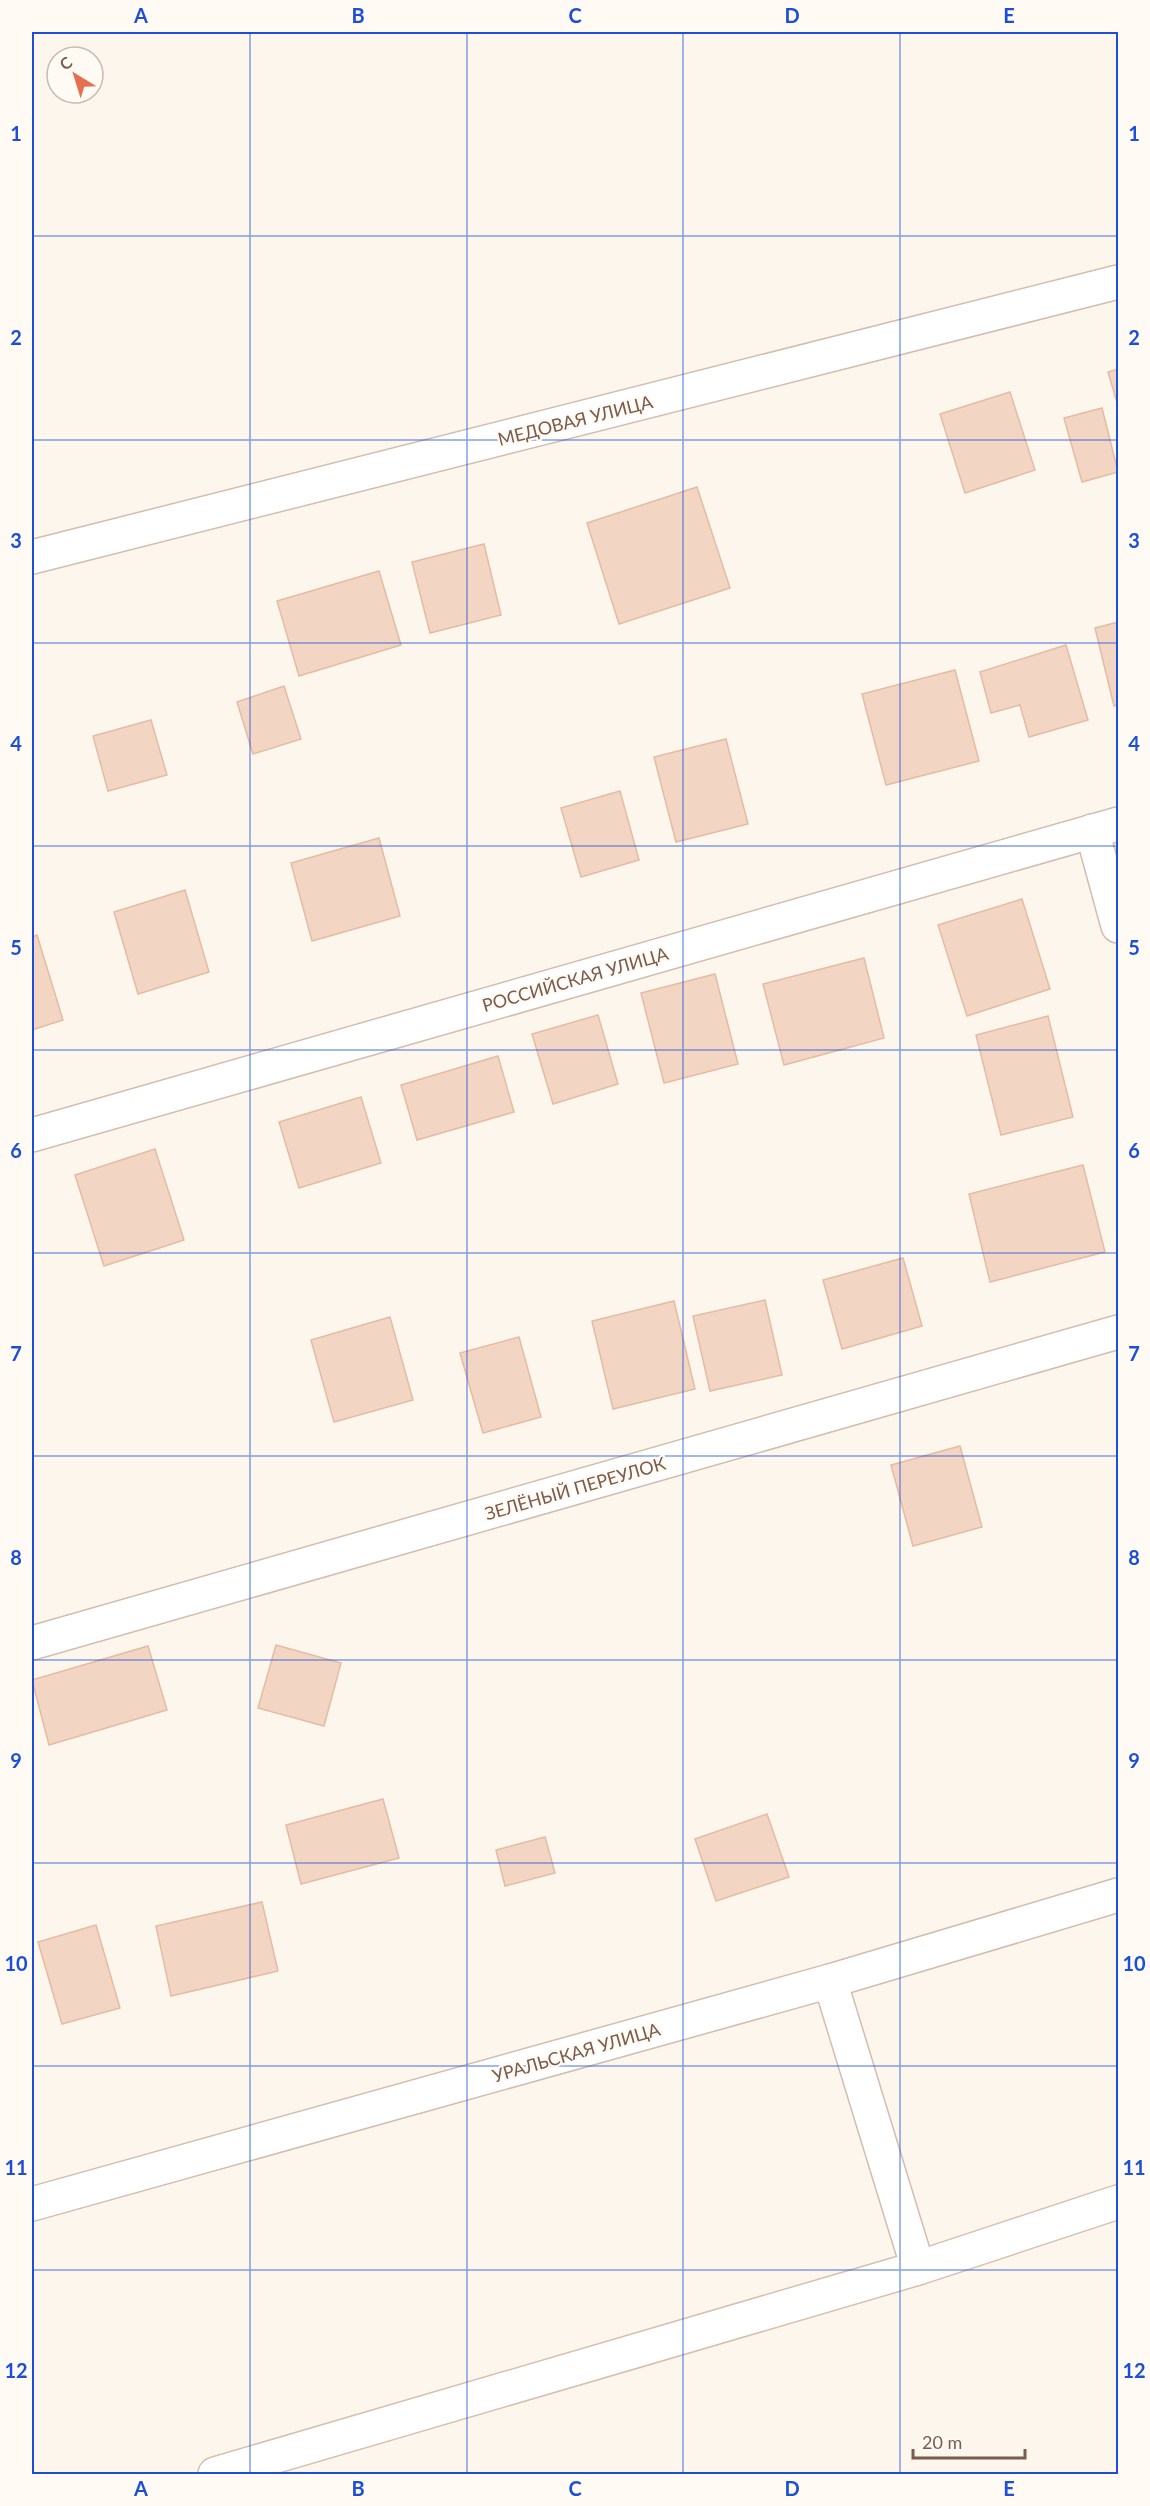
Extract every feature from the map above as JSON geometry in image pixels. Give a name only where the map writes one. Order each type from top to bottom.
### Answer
[{"type":"street","name":"МЕДОВАЯ УЛИЦА","points":[[32,557],[1119,282]]},
{"type":"street","points":[[1105,828],[1119,927]]},
{"type":"street","name":"РОССИЙСКАЯ УЛИЦА","points":[[32,1135],[1105,828]]},
{"type":"street","name":"ЗЕЛЁНЫЙ ПЕРЕУЛОК","points":[[32,1643],[1119,1332]]},
{"type":"street","name":"УРАЛЬСКАЯ УЛИЦА","points":[[32,2204],[830,1981],[1119,1896]]},
{"type":"street","points":[[830,1981],[918,2268]]},
{"type":"street","points":[[215,2475],[918,2268],[1119,2202]]},
{"type":"building","points":[[1118,369],[1118,406],[1108,372]]},
{"type":"building","points":[[1010,392],[1035,470],[965,493],[940,414]]},
{"type":"building","points":[[1102,408],[1118,472],[1082,482],[1064,418]]},
{"type":"building","points":[[697,487],[730,588],[619,624],[587,523]]},
{"type":"building","points":[[484,544],[501,615],[430,633],[412,562]]},
{"type":"building","points":[[379,571],[401,645],[299,676],[277,601]]},
{"type":"building","points":[[1118,622],[1118,705],[1114,706],[1095,628]]},
{"type":"building","points":[[1066,645],[1088,720],[1029,737],[1020,705],[991,713],[980,672]]},
{"type":"building","points":[[955,670],[979,761],[886,785],[862,694]]},
{"type":"building","points":[[284,686],[301,739],[253,754],[237,702]]},
{"type":"building","points":[[151,720],[167,775],[108,791],[93,736]]},
{"type":"building","points":[[726,739],[748,824],[676,842],[654,757]]},
{"type":"building","points":[[620,791],[639,860],[581,877],[561,808]]},
{"type":"building","points":[[379,838],[400,916],[312,941],[291,863]]},
{"type":"building","points":[[185,890],[209,972],[138,994],[114,912]]},
{"type":"building","points":[[1022,899],[1050,989],[967,1016],[938,925]]},
{"type":"building","points":[[37,935],[63,1020],[32,1030],[32,937]]},
{"type":"building","points":[[864,958],[884,1038],[784,1065],[763,984]]},
{"type":"building","points":[[715,974],[738,1064],[664,1083],[641,993]]},
{"type":"building","points":[[598,1015],[618,1084],[553,1104],[532,1034]]},
{"type":"building","points":[[1048,1016],[1073,1117],[1001,1135],[976,1035]]},
{"type":"building","points":[[498,1056],[514,1112],[417,1140],[401,1085]]},
{"type":"building","points":[[361,1097],[381,1163],[299,1188],[279,1122]]},
{"type":"building","points":[[155,1149],[184,1240],[104,1266],[75,1175]]},
{"type":"building","points":[[1083,1165],[1105,1252],[990,1282],[969,1194]]},
{"type":"building","points":[[903,1258],[922,1326],[842,1349],[823,1280]]},
{"type":"building","points":[[765,1300],[782,1375],[710,1391],[693,1316]]},
{"type":"building","points":[[674,1301],[695,1389],[613,1409],[592,1321]]},
{"type":"building","points":[[390,1317],[413,1400],[334,1422],[311,1340]]},
{"type":"building","points":[[519,1337],[541,1417],[483,1433],[460,1353]]},
{"type":"building","points":[[960,1446],[982,1527],[913,1546],[891,1465]]},
{"type":"building","points":[[276,1645],[341,1663],[324,1726],[258,1708]]},
{"type":"building","points":[[148,1646],[167,1710],[49,1745],[32,1680]]},
{"type":"building","points":[[383,1799],[399,1858],[301,1884],[286,1825]]},
{"type":"building","points":[[767,1814],[789,1877],[716,1901],[695,1839]]},
{"type":"building","points":[[545,1837],[555,1873],[505,1886],[496,1850]]},
{"type":"building","points":[[262,1902],[278,1971],[171,1996],[156,1926]]},
{"type":"building","points":[[96,1925],[120,2008],[62,2024],[38,1942]]}]
